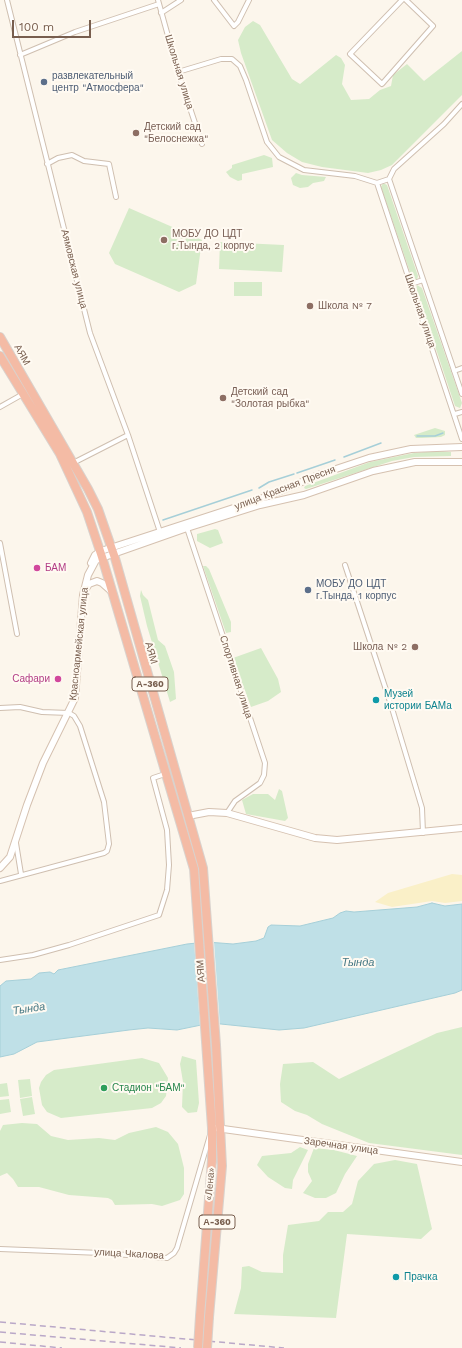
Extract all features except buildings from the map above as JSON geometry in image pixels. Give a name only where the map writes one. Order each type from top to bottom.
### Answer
[{"type":"highway","name":"АЯМ","points":[[0,337],[92,495],[112,550],[203,868],[216,1045]]},
{"type":"highway","name":"АЯМ","points":[[0,356],[60,454],[87,512],[102,554],[165,774],[194,869],[207,1046]]},
{"type":"highway","name":"«Лена»","points":[[206,1348],[222,1166],[216,1045]]},
{"type":"highway","name":"«Лена»","points":[[198,1348],[212,1160],[212,1128],[207,1046]]},
{"type":"street","name":"Аямовская улица","points":[[7,0],[90,334],[128,435],[160,532]]},
{"type":"street","points":[[161,13],[181,0]]},
{"type":"street","points":[[214,0],[234,26],[238,22],[249,0]]},
{"type":"street","points":[[402,0],[350,54],[382,84],[434,26],[406,0]]},
{"type":"street","points":[[20,55],[75,32],[158,2]]},
{"type":"street","name":"Школьная улица","points":[[158,2],[178,72],[202,144]]},
{"type":"street","points":[[178,72],[221,60],[232,59],[240,66],[267,142],[278,157],[304,170],[355,176],[377,183],[389,179],[394,169],[444,124],[462,104]]},
{"type":"street","points":[[47,164],[58,158],[72,155],[84,161],[110,164],[116,197]]},
{"type":"street","name":"Школьная улица","points":[[389,179],[462,394]]},
{"type":"street","name":"Школьная улица","points":[[377,183],[412,284],[462,439]]},
{"type":"street","points":[[412,284],[423,280]]},
{"type":"street","points":[[454,370],[462,368]]},
{"type":"street","points":[[0,406],[23,394]]},
{"type":"street","points":[[455,414],[462,412]]},
{"type":"street","points":[[73,463],[91,452],[128,435]]},
{"type":"street","name":"улица Красная Пресня","points":[[112,550],[160,532],[258,500],[321,474],[385,453],[424,447],[462,448]]},
{"type":"street","name":"улица Красная Пресня","points":[[112,550],[260,505],[304,495],[397,464],[433,461],[462,462]]},
{"type":"street","name":"Спортивная улица","points":[[187,528],[265,763],[264,775],[260,782],[235,801],[226,813]]},
{"type":"street","points":[[0,544],[17,634]]},
{"type":"street","points":[[102,554],[112,550]]},
{"type":"street","name":"Красноармейская улица","points":[[0,868],[6,863],[48,752],[69,713],[76,690],[80,616],[83,595],[88,574],[102,554]]},
{"type":"street","points":[[345,566],[394,713],[422,808],[423,833]]},
{"type":"street","points":[[83,595],[89,584],[97,581],[104,584],[113,594]]},
{"type":"street","points":[[0,708],[20,707],[39,712],[69,713]]},
{"type":"street","name":"Красноармейская улица","points":[[0,881],[21,874],[104,854],[109,848],[104,802],[80,726],[74,716],[69,713]]},
{"type":"street","points":[[0,960],[33,955],[69,946],[159,915],[167,890],[170,865],[167,830],[153,778],[165,774]]},
{"type":"street","points":[[188,816],[209,812],[226,813],[326,840],[423,833],[462,828]]},
{"type":"street","points":[[15,841],[21,874]]},
{"type":"street","name":"Заречная улица","points":[[212,1128],[221,1128],[313,1143],[462,1162]]},
{"type":"street","name":"улица Чкалова","points":[[0,1250],[101,1253],[167,1258],[174,1253],[177,1248],[205,1147],[212,1128]]},
{"type":"green space","points":[[253,21],[260,25],[292,79],[300,84],[336,55],[341,58],[345,65],[342,84],[351,100],[369,99],[380,90],[391,86],[393,75],[407,64],[424,81],[462,51],[462,95],[392,165],[381,170],[368,173],[322,167],[302,162],[287,153],[272,140],[241,53],[238,40],[245,27]]},
{"type":"green space","points":[[264,155],[272,158],[273,167],[242,174],[242,180],[238,181],[230,177],[226,172],[232,168],[232,165]]},
{"type":"green space","points":[[296,173],[326,177],[324,181],[313,183],[308,187],[300,188],[293,185],[291,178]]},
{"type":"green space","points":[[383,183],[387,185],[418,276],[417,280],[412,278],[381,187]]},
{"type":"green space","points":[[129,208],[202,240],[196,284],[179,292],[115,264],[109,253]]},
{"type":"green space","points":[[220,242],[284,245],[282,272],[219,269]]},
{"type":"green space","points":[[234,282],[262,282],[262,296],[234,296]]},
{"type":"green space","points":[[417,285],[422,288],[462,403],[460,408],[455,406],[416,289]]},
{"type":"green space","points":[[435,428],[445,431],[445,435],[441,437],[416,438],[414,435]]},
{"type":"green space","points":[[436,451],[451,452],[451,456],[414,457],[392,461],[306,489],[304,488],[305,486],[370,462],[414,453]]},
{"type":"green space","points":[[215,529],[218,530],[223,543],[210,548],[197,541],[197,534]]},
{"type":"green space","points":[[203,566],[206,566],[209,569],[231,622],[231,632],[226,633]]},
{"type":"green space","points":[[141,590],[143,595],[148,600],[158,640],[165,646],[174,672],[176,699],[170,702],[147,626],[140,596]]},
{"type":"green space","points":[[261,648],[278,679],[281,692],[268,701],[251,707],[233,658]]},
{"type":"green space","points":[[279,789],[282,791],[288,818],[285,821],[246,814],[242,800],[253,794],[268,794],[275,800]]},
{"type":"green space","points":[[462,1027],[462,1155],[369,1143],[322,1124],[307,1115],[295,1111],[281,1102],[280,1084],[283,1064],[313,1062],[339,1079],[437,1033]]},
{"type":"green space","points":[[182,1056],[196,1060],[199,1103],[197,1112],[188,1113],[182,1107],[183,1082],[180,1064]]},
{"type":"green space","name":"Стадион \"БАМ\"","points":[[142,1058],[159,1063],[168,1078],[166,1096],[161,1103],[152,1108],[61,1118],[47,1112],[42,1105],[39,1088],[41,1082],[46,1075],[54,1070]]},
{"type":"green space","points":[[30,1079],[32,1096],[20,1098],[18,1080]]},
{"type":"green space","points":[[7,1083],[9,1096],[0,1097],[0,1084]]},
{"type":"green space","points":[[32,1097],[35,1114],[23,1116],[20,1099]]},
{"type":"green space","points":[[9,1099],[11,1112],[0,1114],[0,1100]]},
{"type":"green space","points":[[22,1123],[37,1124],[51,1136],[68,1140],[99,1138],[115,1140],[129,1133],[156,1127],[168,1132],[178,1144],[184,1168],[184,1194],[180,1200],[162,1206],[152,1204],[115,1205],[112,1200],[108,1198],[69,1195],[39,1187],[18,1187],[7,1173],[0,1176],[0,1131],[3,1125]]},
{"type":"green space","points":[[300,1147],[308,1150],[293,1180],[292,1189],[285,1188],[268,1177],[257,1165],[262,1156],[291,1153]]},
{"type":"green space","points":[[314,1148],[334,1150],[357,1156],[345,1174],[336,1193],[326,1198],[315,1198],[303,1193],[312,1181],[308,1172],[308,1164]]},
{"type":"green space","points":[[395,1160],[417,1164],[432,1229],[421,1239],[347,1234],[336,1318],[234,1314],[241,1288],[242,1267],[249,1266],[262,1272],[283,1273],[283,1255],[288,1225],[319,1221],[328,1212],[343,1212],[352,1204],[358,1181],[374,1164]]},
{"type":"sand","points":[[452,874],[462,875],[462,901],[445,903],[432,901],[392,907],[375,902],[388,893]]},
{"type":"water","name":"Тында","points":[[432,903],[445,906],[462,904],[462,990],[455,993],[304,1028],[279,1030],[211,1023],[177,1030],[148,1028],[37,1042],[14,1054],[0,1057],[0,986],[6,981],[31,979],[39,973],[50,972],[54,974],[58,970],[187,944],[207,942],[233,944],[256,941],[264,938],[268,927],[271,925],[300,926],[333,918],[346,911],[354,912],[417,907]]},
{"type":"pier","points":[[208,940],[214,942],[220,1026],[211,1025],[200,1027],[194,941]]},
{"type":"waterway","points":[[417,436],[435,436],[443,433]]},
{"type":"waterway","points":[[344,457],[381,443]]},
{"type":"waterway","points":[[297,473],[335,460]]},
{"type":"waterway","points":[[259,488],[269,482],[294,474]]},
{"type":"waterway","points":[[163,520],[252,490]]},
{"type":"railway","points":[[0,1322],[284,1348]]},
{"type":"railway","points":[[0,1332],[181,1348]]},
{"type":"railway","points":[[0,1342],[62,1348]]},
{"type":"place","name":"развлекательный центр \"Атмосфера\"","points":[[44,82]]},
{"type":"place","name":"Детский сад \"Белоснежка\"","points":[[136,133]]},
{"type":"place","name":"МОБУ ДО ЦДТ г.Тында, 2 корпус","points":[[164,240]]},
{"type":"place","name":"Школа № 7","points":[[310,306]]},
{"type":"place","name":"Детский сад \"Золотая рыбка\"","points":[[223,398]]},
{"type":"place","name":"БАМ","points":[[37,568]]},
{"type":"place","name":"МОБУ ДО ЦДТ г.Тында, 1 корпус","points":[[308,590]]},
{"type":"place","name":"Школа № 2","points":[[415,647]]},
{"type":"place","name":"Сафари","points":[[58,679]]},
{"type":"place","name":"Музей истории БАМа","points":[[376,700]]},
{"type":"place","name":"Стадион \"БАМ\"","points":[[104,1088]]},
{"type":"place","name":"Прачка","points":[[396,1277]]}]
